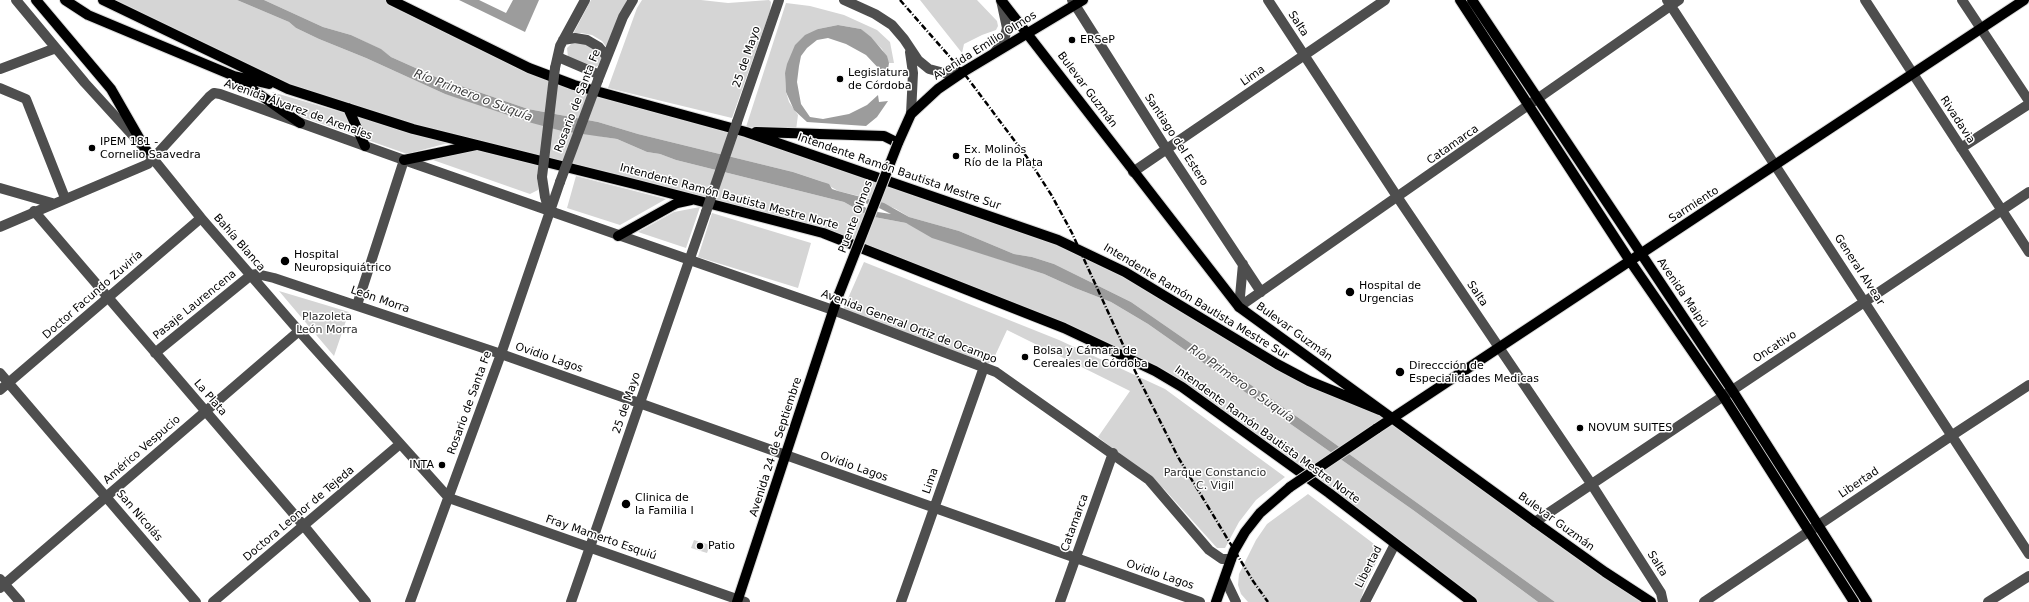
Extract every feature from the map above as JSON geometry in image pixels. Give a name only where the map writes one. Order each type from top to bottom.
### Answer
[{"type":"main road","points":[[65,0],[88,15],[234,76],[288,89]]},
{"type":"main road","name":"Intendente Ramón Bautista Mestre Norte","points":[[103,0],[288,89],[413,129],[695,200],[843,240],[1064,328],[1155,371],[1182,387],[1472,602]]},
{"type":"main road","name":"Intendente Ramón Bautista Mestre Sur","points":[[391,0],[529,68],[568,83],[746,132],[1058,240],[1125,272],[1277,364],[1309,381],[1380,410]]},
{"type":"main road","name":"Bulevar Guzmán","points":[[1001,0],[1028,33],[1133,172],[1240,307],[1391,419],[1535,522],[1651,602]]},
{"type":"main road","points":[[1460,0],[1630,260],[1723,396],[1854,602]]},
{"type":"main road","name":"Avenida Maipú","points":[[1472,0],[1732,390],[1867,602]]},
{"type":"main road","name":"Sarmiento","points":[[1231,559],[1245,532],[1260,513],[1290,487],[2024,0]]},
{"type":"main road","points":[[37,1],[111,89],[146,150]]},
{"type":"main road","name":"Avenida Emilio Olmos","points":[[898,143],[911,114],[938,89],[1077,2]]},
{"type":"main road","points":[[234,76],[300,122]]},
{"type":"main road","points":[[348,108],[365,146]]},
{"type":"main road","points":[[746,132],[884,136],[898,143]]},
{"type":"main road","name":"Puente Olmos","points":[[837,299],[898,143]]},
{"type":"main road","points":[[404,160],[480,145]]},
{"type":"main road","points":[[618,236],[677,203],[695,200]]},
{"type":"main road","name":"Avenida 24 de Septiembre","points":[[740,601],[837,299]]},
{"type":"main road","points":[[1216,602],[1231,559]]},
{"type":"street","name":"Bahía Blanca","points":[[16,0],[103,104],[146,150],[201,218],[299,331],[449,498]]},
{"type":"street","points":[[549,211],[545,198],[542,177],[555,68],[563,40],[585,0]]},
{"type":"street","name":"Rosario de Santa Fe","points":[[410,602],[501,354],[549,211],[607,57],[623,17],[633,0]]},
{"type":"street","name":"25 de Mayo","points":[[571,602],[779,0]]},
{"type":"street","points":[[844,0],[884,19],[904,39],[918,60],[929,69],[948,74],[963,72]]},
{"type":"street","points":[[995,52],[1004,40],[1007,28],[1001,0]]},
{"type":"street","name":"Salta","points":[[1268,0],[1398,198],[1592,485],[1661,593],[1663,602]]},
{"type":"street","name":"Lima","points":[[1133,172],[1385,0]]},
{"type":"street","name":"Rivadavia","points":[[1865,0],[2029,252]]},
{"type":"street","points":[[1961,148],[2029,102],[1982,28],[1962,0]]},
{"type":"street","name":"Santiago del Estero","points":[[1077,2],[1167,150],[1261,292]]},
{"type":"street","name":"Catamarca","points":[[1240,307],[1530,105],[1672,2]]},
{"type":"street","name":"General Alvear","points":[[1672,2],[1951,436],[2029,554]]},
{"type":"street","points":[[563,40],[575,38],[587,40],[601,48],[607,57]]},
{"type":"street","points":[[904,39],[910,54],[913,73],[911,114]]},
{"type":"street","points":[[0,68],[56,48]]},
{"type":"street","points":[[558,56],[599,78]]},
{"type":"street","points":[[0,88],[26,99],[65,198]]},
{"type":"street","name":"Avenida Álvarez de Arenales","points":[[0,227],[34,211],[148,164],[154,160],[214,93],[300,122],[549,211]]},
{"type":"street","points":[[357,306],[404,160]]},
{"type":"street","points":[[0,188],[52,204]]},
{"type":"street","name":"Oncativo","points":[[1535,522],[2029,192]]},
{"type":"street","name":"La Plata","points":[[34,211],[304,526],[366,602]]},
{"type":"street","name":"Avenida General Ortiz de Ocampo","points":[[549,211],[833,310],[984,367],[1005,378],[1113,453],[1149,480],[1209,550],[1222,558],[1231,559]]},
{"type":"street","name":"Doctor Facundo Zuviría","points":[[0,390],[201,218]]},
{"type":"street","points":[[1240,307],[1243,264]]},
{"type":"street","name":"León Morra","points":[[251,275],[257,274],[274,278],[501,354]]},
{"type":"street","name":"Pasaje Laurencena","points":[[155,353],[251,275]]},
{"type":"street","points":[[823,307],[831,306],[837,299]]},
{"type":"street","points":[[837,299],[839,308],[847,316]]},
{"type":"street","name":"Américo Vespucio","points":[[2,583],[299,331]]},
{"type":"street","name":"Ovidio Lagos","points":[[501,354],[1200,602]]},
{"type":"street","name":"Lima","points":[[901,602],[984,367]]},
{"type":"street","name":"San Nicolás","points":[[0,373],[196,602]]},
{"type":"street","name":"Libertad","points":[[1704,602],[2029,385]]},
{"type":"street","name":"Doctora Leonor de Tejeda","points":[[212,602],[400,444]]},
{"type":"street","name":"Catamarca","points":[[1060,602],[1113,453]]},
{"type":"street","name":"Fray Mamerto Esquiú","points":[[449,498],[740,601]]},
{"type":"street","name":"Libertad","points":[[1366,602],[1395,544]]},
{"type":"street","points":[[1988,602],[2029,576]]},
{"type":"street","points":[[1225,579],[1236,602]]},
{"type":"street","points":[[2,583],[20,602]]},
{"type":"green space","points":[[103,0],[237,0],[289,22],[296,28],[319,39],[366,58],[445,94],[604,137],[617,139],[647,152],[660,154],[676,160],[844,202],[869,216],[906,223],[987,255],[1044,274],[1111,302],[1148,324],[1413,510],[1538,602],[1472,602],[1155,371],[843,240],[480,145],[288,89]]},
{"type":"green space","points":[[264,0],[391,0],[529,68],[746,132],[1058,240],[1277,364],[1380,410],[1651,602],[1555,602],[1306,423],[1131,302],[1054,264],[1032,257],[1014,254],[959,231],[909,217],[896,209],[871,199],[838,191],[823,182],[793,172],[638,134],[598,122],[528,109],[438,78],[391,57],[380,49],[351,35],[323,27]]},
{"type":"green space","points":[[591,0],[627,0],[607,48],[602,41],[592,35],[581,33],[573,34]]},
{"type":"green space","points":[[642,0],[701,0],[728,3],[769,0],[771,2],[770,11],[732,118],[608,88],[637,8]]},
{"type":"green space","points":[[920,0],[977,0],[997,21],[998,26],[996,30],[964,44],[962,53]]},
{"type":"green space","points":[[786,3],[810,6],[844,15],[877,30],[890,42],[894,63],[889,63],[882,49],[861,29],[838,25],[818,29],[785,73],[786,92],[789,102],[798,115],[796,130],[746,127]]},
{"type":"green space","points":[[579,41],[595,48],[602,57],[598,66],[593,68],[568,57],[567,48],[573,42]]},
{"type":"green space","points":[[272,92],[448,143],[407,154],[300,116]]},
{"type":"green space","points":[[469,147],[541,166],[538,190],[530,194],[433,160],[436,153]]},
{"type":"green space","points":[[576,176],[666,199],[620,225],[567,208]]},
{"type":"green space","points":[[700,207],[686,248],[638,232],[674,212]]},
{"type":"green space","points":[[712,213],[811,243],[798,288],[698,257]]},
{"type":"green space","name":"Parque Constancio C. Vigil","points":[[864,262],[1059,340],[1165,389],[1285,477],[1256,500],[1239,522],[1225,548],[1217,548],[1164,489],[1098,437],[1130,391],[1007,330],[993,360],[984,367],[842,312]]},
{"type":"green space","name":"Plazoleta León Morra","points":[[279,291],[349,312],[334,356]]},
{"type":"green space","points":[[1308,494],[1382,550],[1365,586],[1360,602],[1248,602],[1241,594],[1238,585],[1239,574],[1256,540],[1267,524]]},
{"type":"green space","name":"Patio","points":[[694,540],[710,545],[707,553],[691,548]]},
{"type":"water","name":"Río Primero o Suquía","points":[[237,0],[264,0],[323,27],[351,35],[381,49],[391,57],[438,78],[528,109],[598,122],[638,134],[793,172],[829,184],[832,189],[884,203],[909,217],[959,231],[1014,254],[1032,257],[1054,264],[1131,302],[1306,423],[1555,602],[1538,602],[1413,510],[1148,324],[1111,302],[1044,274],[932,238],[906,223],[869,216],[844,202],[676,160],[660,154],[647,152],[617,139],[562,131],[532,123],[445,94],[366,58],[319,39],[296,28],[289,22]],"holes":[[[855,201],[873,205],[891,214],[871,211]]]},
{"type":"water","points":[[459,0],[479,0],[506,13],[513,0],[539,0],[525,32]]},
{"type":"water","points":[[838,25],[861,29],[871,37],[887,56],[889,63],[888,69],[882,72],[866,55],[846,44],[828,38],[817,40],[807,48],[801,56],[797,82],[801,104],[810,117],[823,119],[849,114],[867,105],[878,95],[879,102],[888,101],[877,117],[866,126],[807,122],[794,110],[786,92],[785,73],[795,45],[805,35],[818,29]]},
{"type":"railway","points":[[900,0],[963,72],[1029,160],[1052,196],[1072,233],[1135,371],[1178,457],[1253,581],[1268,602]]},
{"type":"place","name":"ERSeP","points":[[1072,40]]},
{"type":"place","name":"Legislatura de Córdoba","points":[[840,79]]},
{"type":"place","name":"IPEM 181 - Cornelio Saavedra","points":[[92,148]]},
{"type":"place","name":"Ex. Molinos Río de la Plata","points":[[956,156]]},
{"type":"place","name":"Hospital Neuropsiquiátrico","points":[[285,261]]},
{"type":"place","name":"Hospital de Urgencias","points":[[1350,292]]},
{"type":"place","name":"Bolsa y Cámara de Cereales de Córdoba","points":[[1025,357]]},
{"type":"place","name":"Direccción de Especialidades Medicas","points":[[1400,372]]},
{"type":"place","name":"NOVUM SUITES","points":[[1580,428]]},
{"type":"place","name":"INTA","points":[[442,465]]},
{"type":"place","name":"Clinica de la Familia I","points":[[626,504]]},
{"type":"place","name":"Patio","points":[[700,546]]}]
